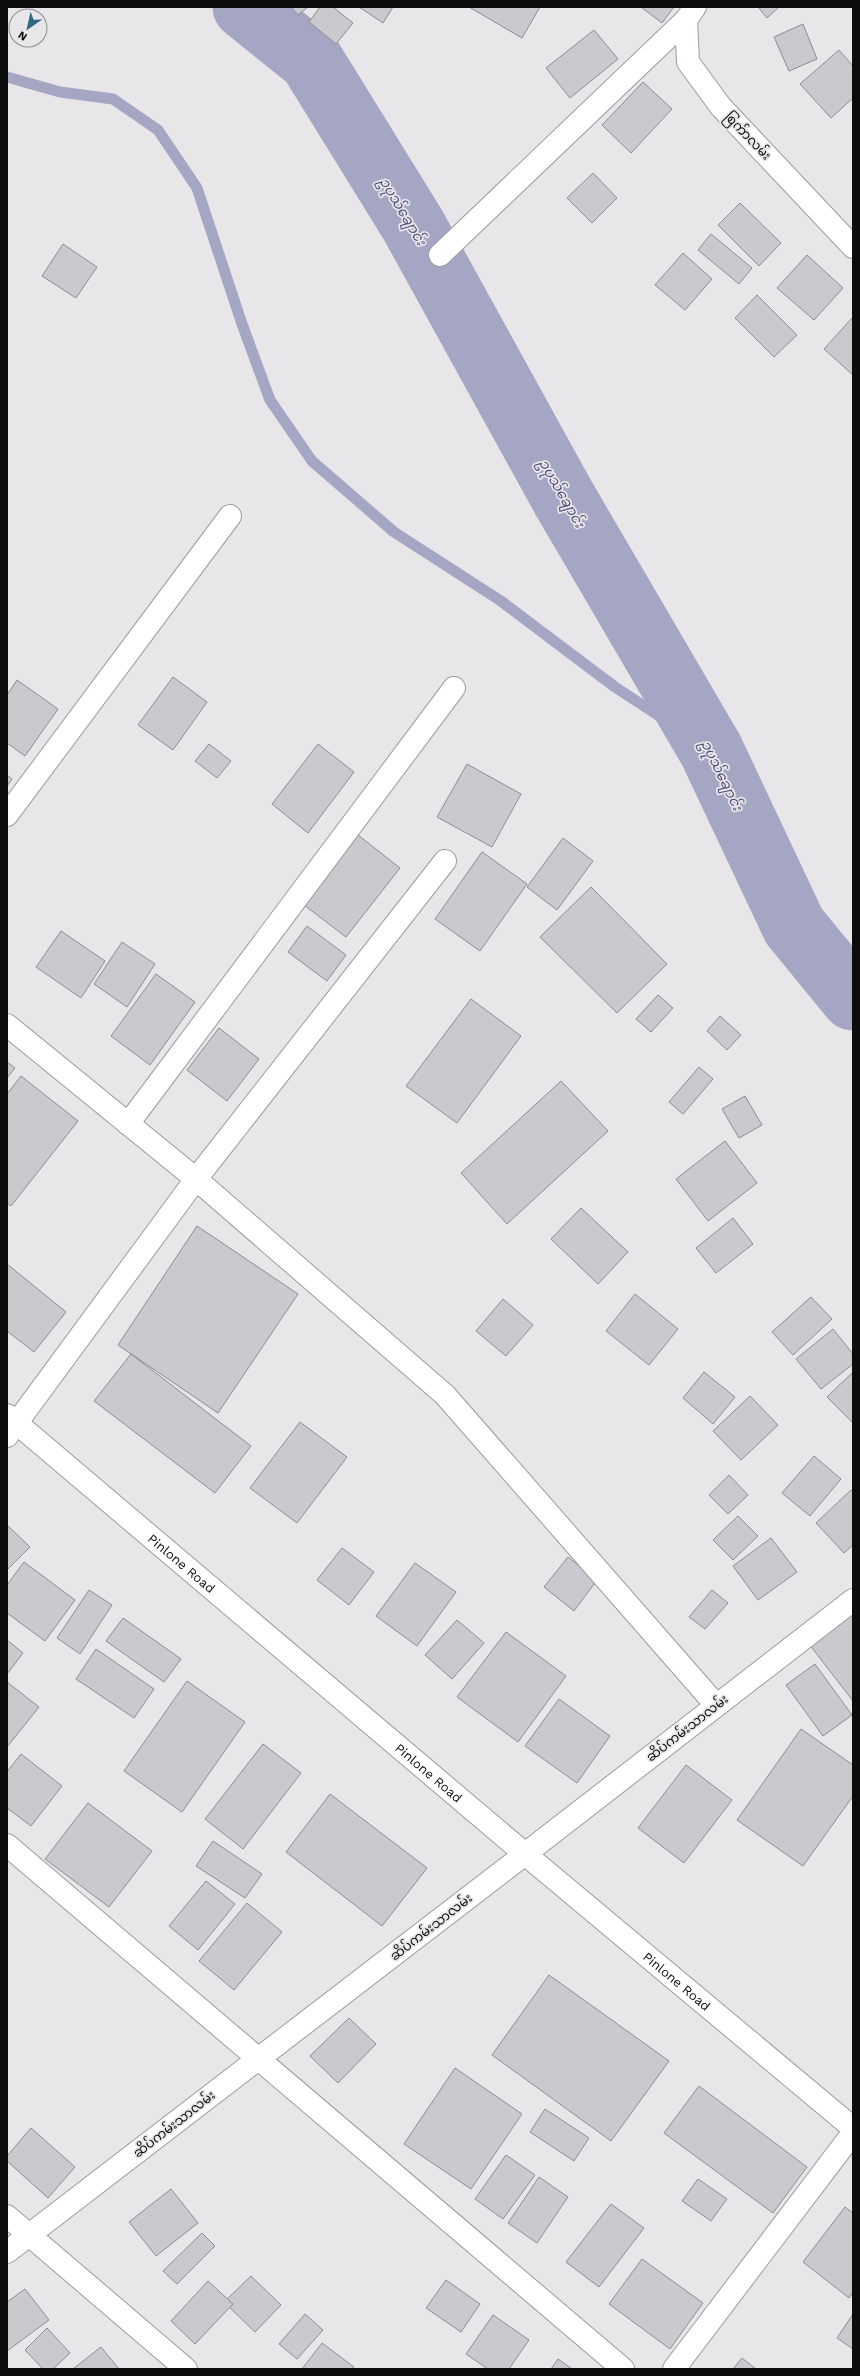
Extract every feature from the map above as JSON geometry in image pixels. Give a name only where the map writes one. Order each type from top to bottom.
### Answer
[{"type":"street","name":"စြက်ာလမ်း","points":[[690,14],[688,62],[721,108],[852,245]]},
{"type":"street","points":[[440,255],[690,14]]},
{"type":"street","points":[[7,815],[230,516]]},
{"type":"street","points":[[128,1124],[454,688]]},
{"type":"street","points":[[10,1425],[196,1179],[444,861]]},
{"type":"street","points":[[7,1025],[196,1179],[445,1394],[716,1705]]},
{"type":"street","name":"Pinlone Road","points":[[10,1425],[853,2128]]},
{"type":"street","name":"ဆိပ်ကမ်းသာလမ်း","points":[[7,2252],[853,1600]]},
{"type":"street","points":[[7,1845],[623,2369]]},
{"type":"street","points":[[674,2369],[853,2133]]},
{"type":"street","points":[[7,2216],[186,2369]]},
{"type":"building","points":[[291,7],[308,7],[298,15]]},
{"type":"building","points":[[320,7],[333,7],[353,23],[336,44],[309,22]]},
{"type":"building","points":[[359,7],[393,7],[383,23]]},
{"type":"building","points":[[469,7],[540,7],[522,38]]},
{"type":"building","points":[[641,7],[674,7],[662,23]]},
{"type":"building","points":[[758,7],[779,7],[767,18]]},
{"type":"building","points":[[803,24],[817,59],[789,71],[774,37]]},
{"type":"building","points":[[594,30],[618,59],[570,98],[546,68]]},
{"type":"building","points":[[839,50],[853,66],[853,98],[831,118],[800,84]]},
{"type":"building","points":[[643,82],[672,109],[631,153],[602,125]]},
{"type":"building","points":[[593,173],[617,198],[592,223],[567,198]]},
{"type":"building","points":[[740,203],[781,243],[759,266],[718,225]]},
{"type":"building","points":[[711,234],[752,268],[739,284],[698,250]]},
{"type":"building","points":[[63,244],[97,267],[76,298],[42,276]]},
{"type":"building","points":[[683,253],[712,279],[685,310],[655,285]]},
{"type":"building","points":[[807,255],[843,288],[814,320],[777,288]]},
{"type":"building","points":[[757,295],[797,335],[774,357],[735,318]]},
{"type":"building","points":[[853,317],[853,375],[824,349]]},
{"type":"building","points":[[173,677],[207,702],[173,750],[138,725]]},
{"type":"building","points":[[17,680],[58,709],[25,756],[7,743],[7,695]]},
{"type":"building","points":[[209,744],[231,761],[217,778],[195,761]]},
{"type":"building","points":[[318,744],[354,772],[308,833],[272,804]]},
{"type":"building","points":[[467,764],[521,794],[492,847],[437,817]]},
{"type":"building","points":[[7,775],[12,779],[7,786]]},
{"type":"building","points":[[358,835],[400,868],[346,937],[304,905]]},
{"type":"building","points":[[563,838],[593,861],[557,910],[527,887]]},
{"type":"building","points":[[482,852],[527,884],[480,951],[435,919]]},
{"type":"building","points":[[591,887],[667,964],[617,1013],[540,937]]},
{"type":"building","points":[[307,926],[346,955],[327,981],[288,952]]},
{"type":"building","points":[[61,931],[105,961],[81,998],[36,967]]},
{"type":"building","points":[[122,942],[155,964],[127,1007],[94,984]]},
{"type":"building","points":[[156,974],[195,1002],[150,1065],[111,1036]]},
{"type":"building","points":[[658,995],[673,1008],[651,1032],[636,1019]]},
{"type":"building","points":[[471,999],[521,1036],[457,1123],[406,1086]]},
{"type":"building","points":[[720,1016],[741,1035],[727,1050],[707,1031]]},
{"type":"building","points":[[219,1028],[259,1059],[227,1101],[187,1070]]},
{"type":"building","points":[[7,1062],[15,1068],[7,1078]]},
{"type":"building","points":[[699,1067],[713,1079],[683,1114],[669,1102]]},
{"type":"building","points":[[21,1076],[78,1121],[11,1206],[7,1203],[7,1094]]},
{"type":"building","points":[[561,1081],[608,1131],[507,1224],[461,1173]]},
{"type":"building","points":[[745,1096],[762,1125],[739,1138],[722,1109]]},
{"type":"building","points":[[725,1141],[757,1183],[708,1221],[676,1179]]},
{"type":"building","points":[[581,1208],[628,1252],[598,1284],[551,1239]]},
{"type":"building","points":[[733,1218],[753,1244],[716,1273],[696,1248]]},
{"type":"building","points":[[197,1226],[298,1294],[218,1413],[118,1345]]},
{"type":"building","points":[[7,1264],[66,1312],[34,1352],[7,1331]]},
{"type":"building","points":[[635,1294],[678,1329],[649,1365],[606,1331]]},
{"type":"building","points":[[811,1297],[832,1319],[793,1355],[772,1332]]},
{"type":"building","points":[[503,1299],[533,1325],[506,1356],[476,1331]]},
{"type":"building","points":[[833,1329],[853,1354],[853,1364],[821,1389],[796,1359]]},
{"type":"building","points":[[131,1354],[251,1446],[215,1493],[94,1401]]},
{"type":"building","points":[[704,1372],[735,1397],[713,1424],[683,1398]]},
{"type":"building","points":[[853,1372],[853,1423],[827,1397]]},
{"type":"building","points":[[750,1396],[778,1425],[741,1460],[713,1431]]},
{"type":"building","points":[[300,1422],[347,1457],[297,1523],[250,1488]]},
{"type":"building","points":[[814,1456],[841,1479],[810,1516],[782,1493]]},
{"type":"building","points":[[729,1475],[748,1495],[728,1514],[709,1495]]},
{"type":"building","points":[[851,1490],[853,1492],[853,1545],[844,1553],[816,1523]]},
{"type":"building","points":[[738,1516],[758,1536],[733,1560],[713,1540]]},
{"type":"building","points":[[7,1525],[30,1547],[7,1570]]},
{"type":"building","points":[[771,1538],[797,1572],[758,1600],[733,1566]]},
{"type":"building","points":[[342,1548],[374,1572],[349,1605],[317,1580]]},
{"type":"building","points":[[568,1557],[597,1580],[574,1611],[544,1587]]},
{"type":"building","points":[[24,1562],[75,1600],[45,1641],[7,1613],[7,1585]]},
{"type":"building","points":[[415,1563],[456,1592],[417,1646],[376,1616]]},
{"type":"building","points":[[89,1590],[112,1605],[80,1654],[57,1638]]},
{"type":"building","points":[[712,1590],[728,1603],[705,1629],[689,1617]]},
{"type":"building","points":[[853,1610],[853,1701],[809,1644]]},
{"type":"building","points":[[123,1618],[181,1659],[164,1682],[106,1641]]},
{"type":"building","points":[[457,1620],[484,1643],[452,1679],[425,1655]]},
{"type":"building","points":[[506,1632],[566,1676],[518,1742],[457,1697]]},
{"type":"building","points":[[7,1640],[23,1653],[7,1674]]},
{"type":"building","points":[[96,1649],[154,1689],[134,1718],[76,1679]]},
{"type":"building","points":[[815,1664],[852,1715],[823,1736],[786,1685]]},
{"type":"building","points":[[187,1681],[245,1722],[182,1812],[124,1771]]},
{"type":"building","points":[[7,1682],[39,1707],[7,1747]]},
{"type":"building","points":[[559,1699],[610,1736],[577,1783],[525,1746]]},
{"type":"building","points":[[801,1729],[853,1765],[853,1796],[803,1866],[737,1820]]},
{"type":"building","points":[[263,1744],[301,1773],[243,1849],[205,1819]]},
{"type":"building","points":[[21,1754],[62,1786],[31,1826],[7,1808],[7,1772]]},
{"type":"building","points":[[686,1765],[732,1800],[684,1863],[638,1828]]},
{"type":"building","points":[[330,1794],[427,1868],[382,1926],[286,1852]]},
{"type":"building","points":[[88,1803],[152,1851],[109,1907],[45,1859]]},
{"type":"building","points":[[213,1841],[262,1874],[245,1898],[196,1866]]},
{"type":"building","points":[[206,1881],[235,1904],[198,1950],[169,1926]]},
{"type":"building","points":[[247,1903],[282,1932],[234,1990],[199,1961]]},
{"type":"building","points":[[549,1975],[669,2061],[611,2141],[492,2055]]},
{"type":"building","points":[[349,2018],[376,2044],[338,2083],[310,2056]]},
{"type":"building","points":[[455,2068],[522,2114],[471,2189],[404,2144]]},
{"type":"building","points":[[699,2086],[807,2167],[773,2213],[664,2133]]},
{"type":"building","points":[[545,2109],[589,2138],[574,2161],[530,2132]]},
{"type":"building","points":[[31,2128],[75,2167],[48,2198],[7,2161],[7,2156]]},
{"type":"building","points":[[506,2155],[535,2175],[503,2219],[475,2199]]},
{"type":"building","points":[[539,2177],[568,2197],[537,2243],[508,2223]]},
{"type":"building","points":[[698,2179],[727,2199],[711,2221],[682,2201]]},
{"type":"building","points":[[171,2189],[198,2223],[156,2256],[129,2222]]},
{"type":"building","points":[[611,2204],[644,2228],[599,2287],[566,2262]]},
{"type":"building","points":[[845,2207],[853,2213],[853,2292],[849,2298],[803,2262]]},
{"type":"building","points":[[202,2233],[215,2246],[177,2284],[163,2271]]},
{"type":"building","points":[[642,2259],[703,2303],[670,2349],[609,2304]]},
{"type":"building","points":[[251,2276],[281,2305],[255,2332],[224,2302]]},
{"type":"building","points":[[446,2280],[480,2304],[461,2332],[426,2308]]},
{"type":"building","points":[[208,2281],[233,2304],[195,2344],[171,2321]]},
{"type":"building","points":[[25,2289],[49,2320],[7,2351],[7,2302]]},
{"type":"building","points":[[305,2314],[323,2330],[297,2359],[279,2344]]},
{"type":"building","points":[[853,2314],[853,2349],[837,2338]]},
{"type":"building","points":[[493,2315],[529,2340],[509,2369],[488,2369],[466,2354]]},
{"type":"building","points":[[47,2328],[70,2353],[53,2369],[43,2369],[25,2350]]},
{"type":"building","points":[[322,2343],[354,2367],[352,2369],[302,2369]]},
{"type":"building","points":[[101,2347],[119,2369],[73,2369]]},
{"type":"building","points":[[742,2358],[756,2369],[733,2369]]},
{"type":"building","points":[[558,2359],[572,2369],[551,2369]]},
{"type":"waterway","name":"ဥပုသ်ချောင်း","points":[[245,7],[311,60],[413,225],[563,497],[711,750],[794,926],[853,998]]},
{"type":"waterway","points":[[7,77],[60,92],[113,99],[158,130],[197,188],[242,324],[270,400],[312,461],[394,532],[501,601],[615,687],[711,750]]}]
